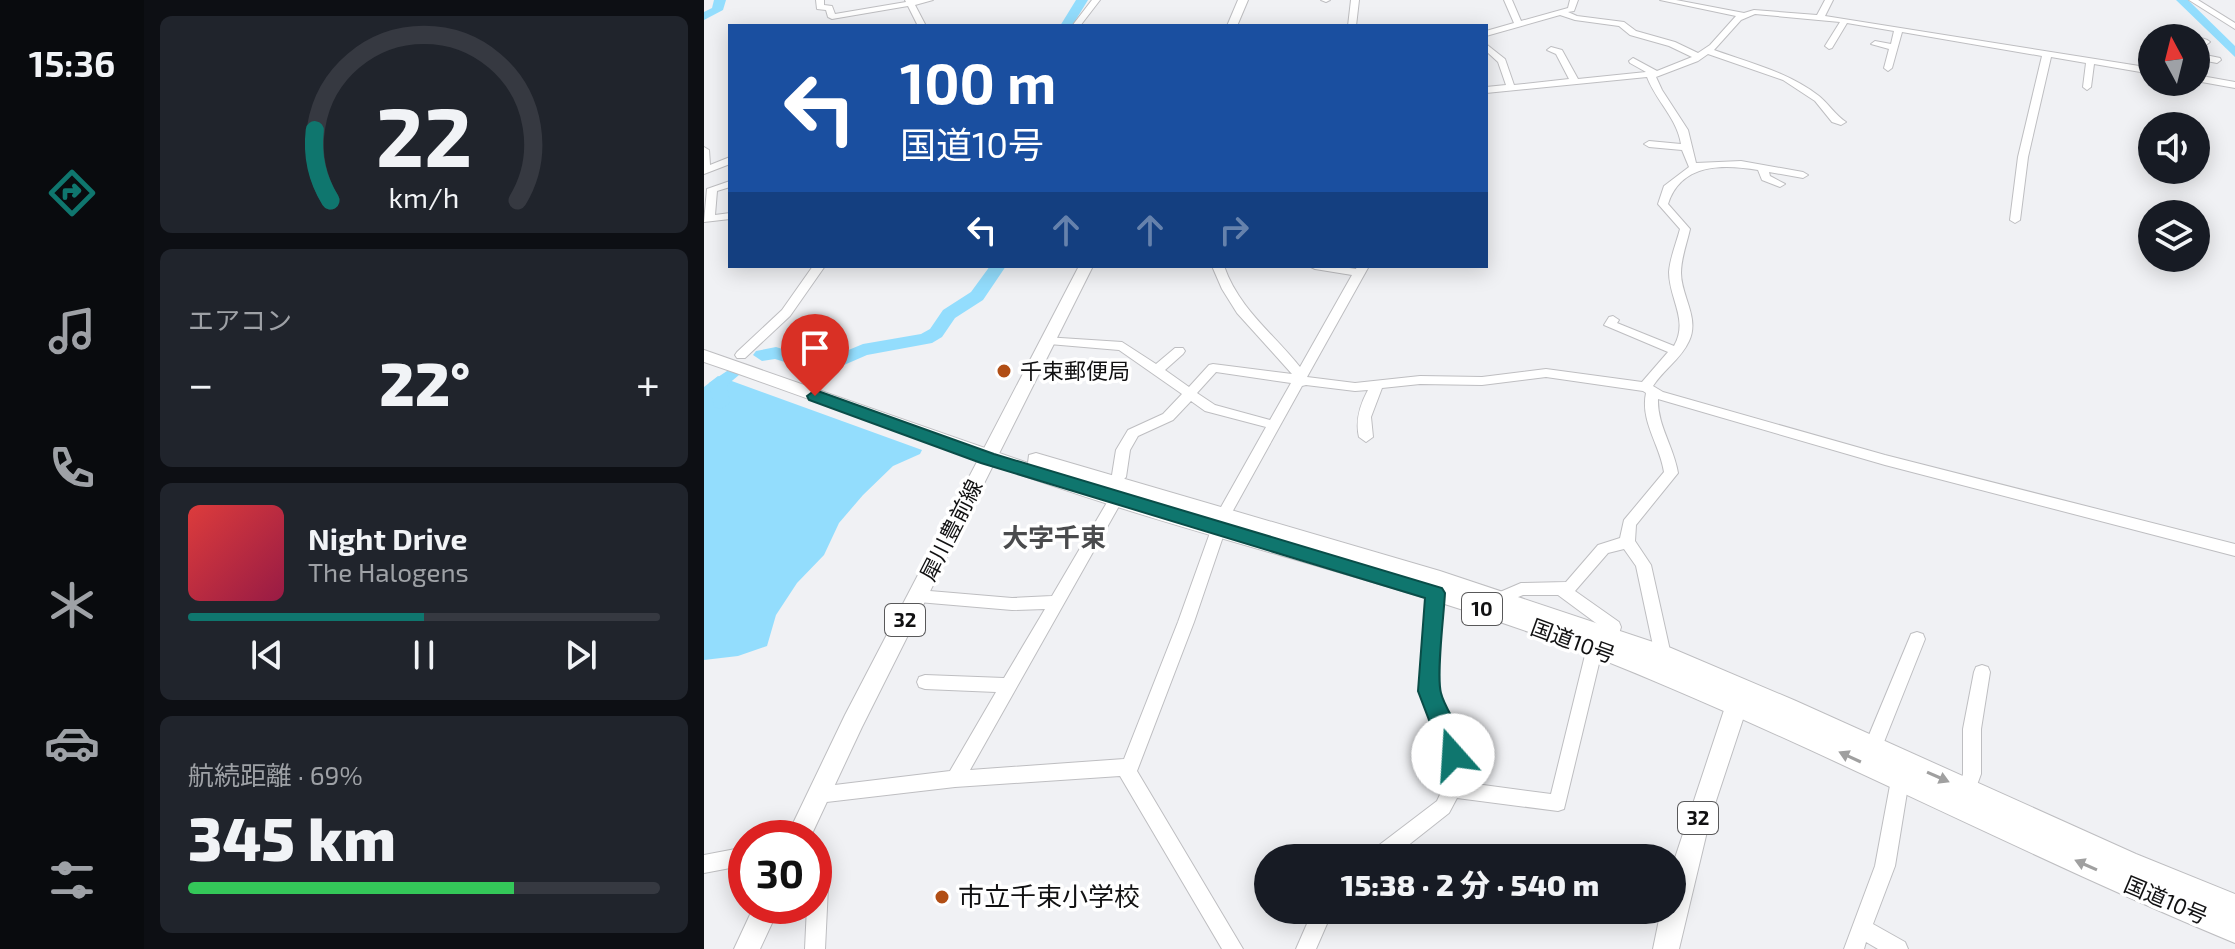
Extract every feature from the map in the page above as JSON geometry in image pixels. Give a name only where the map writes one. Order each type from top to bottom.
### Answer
[{"type":"highway","name":"国道10号","points":[[704,343],[990,452]]},
{"type":"highway","name":"国道10号","points":[[704,356],[1114,491],[1499,599],[1740,698],[1873,747],[2126,863],[2235,908]]},
{"type":"highway","name":"国道10号","points":[[1221,523],[1435,593],[1603,642],[1663,655],[1900,780],[2235,929]]},
{"type":"main road","points":[[1233,24],[1243,0]]},
{"type":"main road","name":"犀川豊前線","points":[[806,820],[1085,268]]},
{"type":"main road","name":"32","points":[[1666,949],[1678,884],[1714,764],[1740,698]]},
{"type":"main road","points":[[747,949],[759,924]]},
{"type":"street","points":[[820,0],[820,7],[829,8],[832,17],[929,0]]},
{"type":"street","points":[[1078,24],[1096,0]]},
{"type":"street","points":[[1352,24],[1355,0]]},
{"type":"street","points":[[1508,0],[1519,25]]},
{"type":"street","points":[[1488,33],[1571,9],[1574,0]]},
{"type":"street","points":[[1664,0],[1743,15],[1795,12],[1843,25],[1859,33]]},
{"type":"street","points":[[1820,18],[1829,0]]},
{"type":"street","points":[[2193,0],[2235,27]]},
{"type":"street","points":[[910,2],[921,24]]},
{"type":"street","points":[[1561,12],[1575,18],[1621,24],[1633,33],[1786,78],[1818,99],[1835,120],[1841,122]]},
{"type":"street","points":[[1488,90],[1654,74],[1673,69],[1702,54],[1743,15]]},
{"type":"street","points":[[1843,25],[2138,69]]},
{"type":"street","points":[[1829,46],[1843,25]]},
{"type":"street","points":[[1888,68],[1898,32]]},
{"type":"street","points":[[1875,44],[1894,47]]},
{"type":"street","points":[[1488,49],[1502,61],[1511,88]]},
{"type":"street","points":[[1551,50],[1559,52],[1575,82]]},
{"type":"street","points":[[2015,220],[2023,157],[2047,54]]},
{"type":"street","points":[[1633,61],[1654,74]]},
{"type":"street","points":[[1651,61],[1673,69]]},
{"type":"street","points":[[2087,87],[2090,61]]},
{"type":"street","points":[[1654,74],[1655,90],[1683,131],[1685,147],[1693,166]]},
{"type":"street","points":[[2210,80],[2235,85]]},
{"type":"street","points":[[1649,144],[1685,147]]},
{"type":"street","points":[[704,150],[704,171],[728,165]]},
{"type":"street","points":[[1663,655],[1643,565],[1627,542],[1629,524],[1671,473],[1665,445],[1652,414],[1649,389],[1651,377],[1686,337],[1674,269],[1685,229],[1668,213],[1663,204],[1664,195],[1693,166],[1741,164],[1803,175]]},
{"type":"street","points":[[1762,167],[1766,178],[1780,184]]},
{"type":"street","points":[[727,220],[706,221],[712,189],[728,185]]},
{"type":"street","points":[[741,355],[786,313],[818,268]]},
{"type":"street","points":[[1219,268],[1228,292],[1250,322],[1299,370],[1301,382]]},
{"type":"street","points":[[1233,949],[1130,778],[1129,767],[1221,523],[1360,270],[1338,268]]},
{"type":"street","points":[[1613,320],[1610,325],[1676,351]]},
{"type":"street","points":[[1049,340],[1122,346],[1187,393],[1221,413],[1274,425]]},
{"type":"street","points":[[1156,371],[1179,351]]},
{"type":"street","points":[[955,779],[1057,602],[1114,491],[1123,450],[1133,433],[1168,417],[1213,368],[1355,387],[1420,380],[1482,381],[1546,373],[1649,389],[1885,460],[2235,550]]},
{"type":"street","points":[[1366,437],[1363,431],[1367,406],[1377,385]]},
{"type":"street","points":[[1499,599],[1521,589],[1561,589],[1578,579],[1603,549],[1627,542]]},
{"type":"street","points":[[1452,789],[1558,803],[1603,642],[1613,627],[1561,589]]},
{"type":"street","points":[[1395,844],[1443,807],[1452,789],[1453,755],[1447,732],[1429,691],[1435,593]]},
{"type":"street","points":[[918,596],[1012,604],[1057,602]]},
{"type":"street","points":[[1873,747],[1917,639]]},
{"type":"street","points":[[1967,790],[1972,774],[1972,729],[1982,672]]},
{"type":"street","points":[[925,682],[1009,685]]},
{"type":"street","points":[[818,795],[955,779],[1129,767]]},
{"type":"street","points":[[1854,948],[1885,866],[1900,780]]},
{"type":"street","points":[[704,864],[728,859]]},
{"type":"street","points":[[815,949],[816,924]]},
{"type":"street","points":[[1306,949],[1317,924]]},
{"type":"street","points":[[1861,928],[1898,949]]},
{"type":"water","points":[[718,376],[922,450],[920,454],[893,466],[839,523],[824,555],[797,583],[776,615],[767,646],[738,656],[704,660],[704,387]]},
{"type":"waterway","points":[[704,17],[717,10],[720,0]]},
{"type":"waterway","points":[[1067,24],[1082,0]]},
{"type":"waterway","points":[[2182,0],[2235,53]]},
{"type":"waterway","points":[[762,355],[776,353],[814,365],[838,361],[863,350],[926,339],[936,333],[949,314],[977,296],[997,268]]},
{"type":"waterway","points":[[721,403],[718,383],[730,375]]},
{"type":"place","name":"千束郵便局","points":[[1004,371]]},
{"type":"place","name":"市立千束小学校","points":[[942,897]]},
{"type":"district","name":"大字千束","points":[[1054,538]]},
{"type":"route","points":[[815,396],[987,458],[1116,499],[1435,593],[1429,691],[1447,732],[1453,755]]}]
